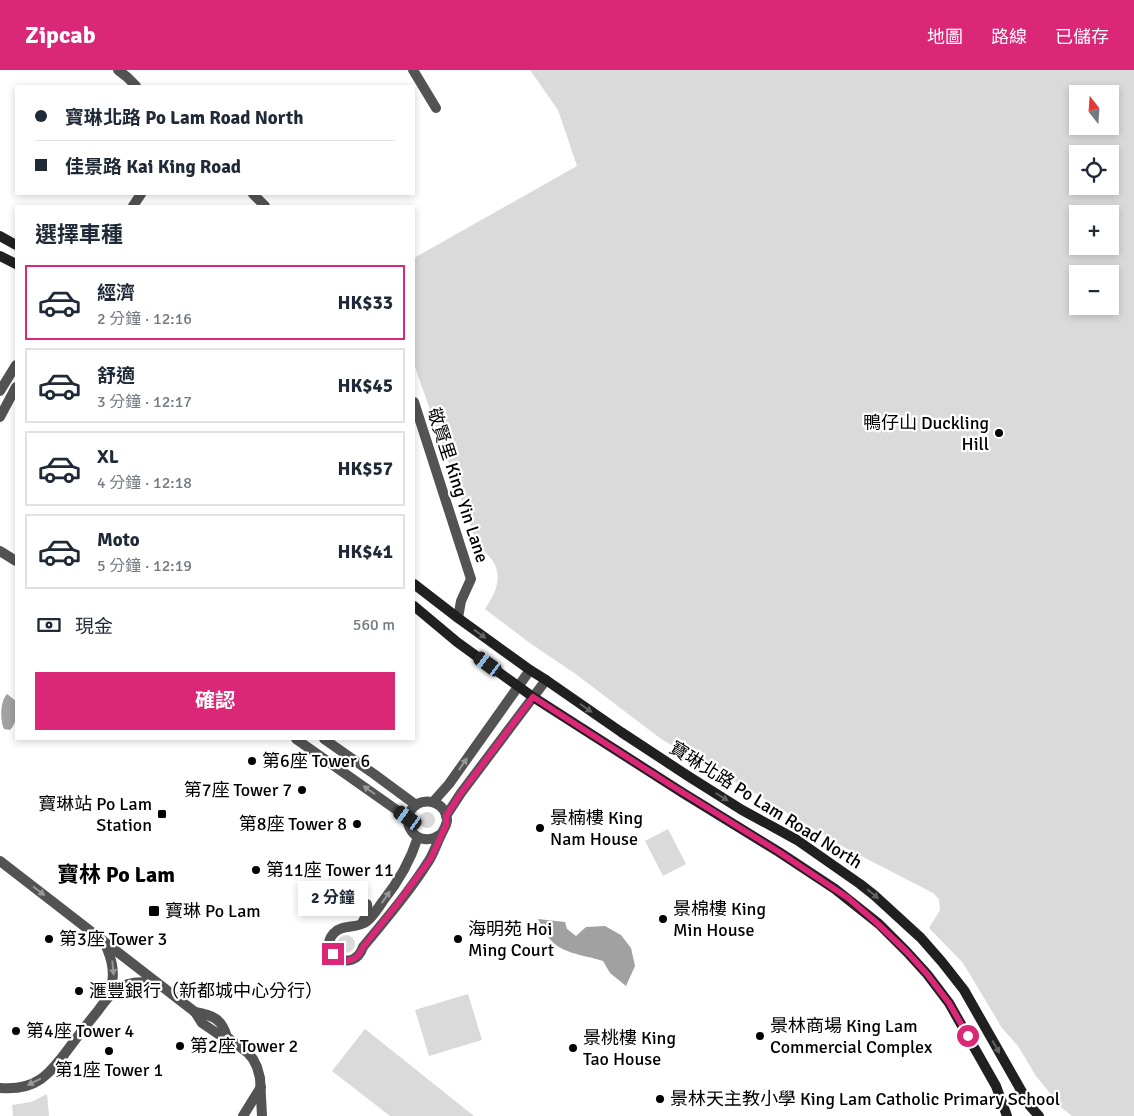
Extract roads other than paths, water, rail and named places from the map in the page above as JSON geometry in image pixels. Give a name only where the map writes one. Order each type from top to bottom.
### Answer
[{"type":"main road","points":[[0,236],[15,244]]},
{"type":"main road","points":[[0,256],[15,264]]},
{"type":"main road","name":"寶琳北路 Po Lam Road North","points":[[415,585],[530,670],[621,732],[742,810],[797,840],[874,895],[921,938],[964,990],[1030,1106],[1039,1116]]},
{"type":"main road","name":"寶琳北路 Po Lam Road North","points":[[415,607],[457,642],[533,697],[836,889],[878,924],[927,974],[949,1003],[996,1086],[1007,1116]]},
{"type":"street","points":[[118,70],[135,85]]},
{"type":"street","points":[[413,70],[436,108]]},
{"type":"street","points":[[254,195],[265,205]]},
{"type":"street","points":[[0,391],[15,367]]},
{"type":"street","points":[[0,417],[15,389]]},
{"type":"street","name":"敬賢里 King Yin Lane","points":[[415,405],[471,578],[461,601],[458,618]]},
{"type":"street","points":[[0,551],[15,560]]},
{"type":"street","points":[[433,802],[449,784],[530,670]]},
{"type":"street","points":[[446,816],[461,793],[546,680]]},
{"type":"street","points":[[297,740],[408,818]]},
{"type":"street","points":[[325,740],[416,805]]},
{"type":"street","points":[[418,837],[405,870],[367,922],[359,926],[342,928],[332,936],[330,948],[337,958],[343,961],[352,960],[360,954],[363,947],[431,858],[446,825],[446,816],[441,807],[433,802],[421,802],[412,809],[408,818],[411,831],[418,837],[427,840],[441,834]]},
{"type":"street","points":[[0,861],[195,1012],[208,1014],[224,1026],[227,1037],[254,1059],[261,1087],[262,1116]]},
{"type":"street","points":[[359,926],[367,914],[366,904]]},
{"type":"street","points":[[102,939],[110,953],[114,971],[112,985],[107,998]]},
{"type":"street","points":[[0,1088],[26,1086],[35,1083],[50,1072],[107,998],[119,988],[134,982],[161,985]]},
{"type":"street","points":[[242,1116],[261,1087]]},
{"type":"place","name":"鴨仔山 Duckling Hill","points":[[999,433]]},
{"type":"place","name":"第6座 Tower 6","points":[[252,761]]},
{"type":"place","name":"第7座 Tower 7","points":[[302,790]]},
{"type":"place","name":"寶琳站 Po Lam Station","points":[[162,814]]},
{"type":"place","name":"第8座 Tower 8","points":[[357,824]]},
{"type":"place","name":"景楠樓 King Nam House","points":[[540,828]]},
{"type":"place","name":"第11座 Tower 11","points":[[256,870]]},
{"type":"place","name":"寶琳 Po Lam","points":[[154,911]]},
{"type":"place","name":"景棉樓 King Min House","points":[[663,919]]},
{"type":"place","name":"第3座 Tower 3","points":[[49,939]]},
{"type":"place","name":"海明苑 Hoi Ming Court","points":[[458,939]]},
{"type":"place","name":"滙豐銀行（新都城中心分行）","points":[[79,991]]},
{"type":"place","name":"第4座 Tower 4","points":[[16,1031]]},
{"type":"place","name":"景林商場 King Lam Commercial Complex","points":[[760,1036]]},
{"type":"place","name":"第2座 Tower 2","points":[[180,1046]]},
{"type":"place","name":"景桃樓 King Tao House","points":[[573,1048]]},
{"type":"place","name":"第1座 Tower 1","points":[[109,1051]]},
{"type":"place","name":"景林天主教小學 King Lam Catholic Primary School","points":[[660,1099]]},
{"type":"district","name":"寶林 Po Lam","points":[[116,874]]}]
